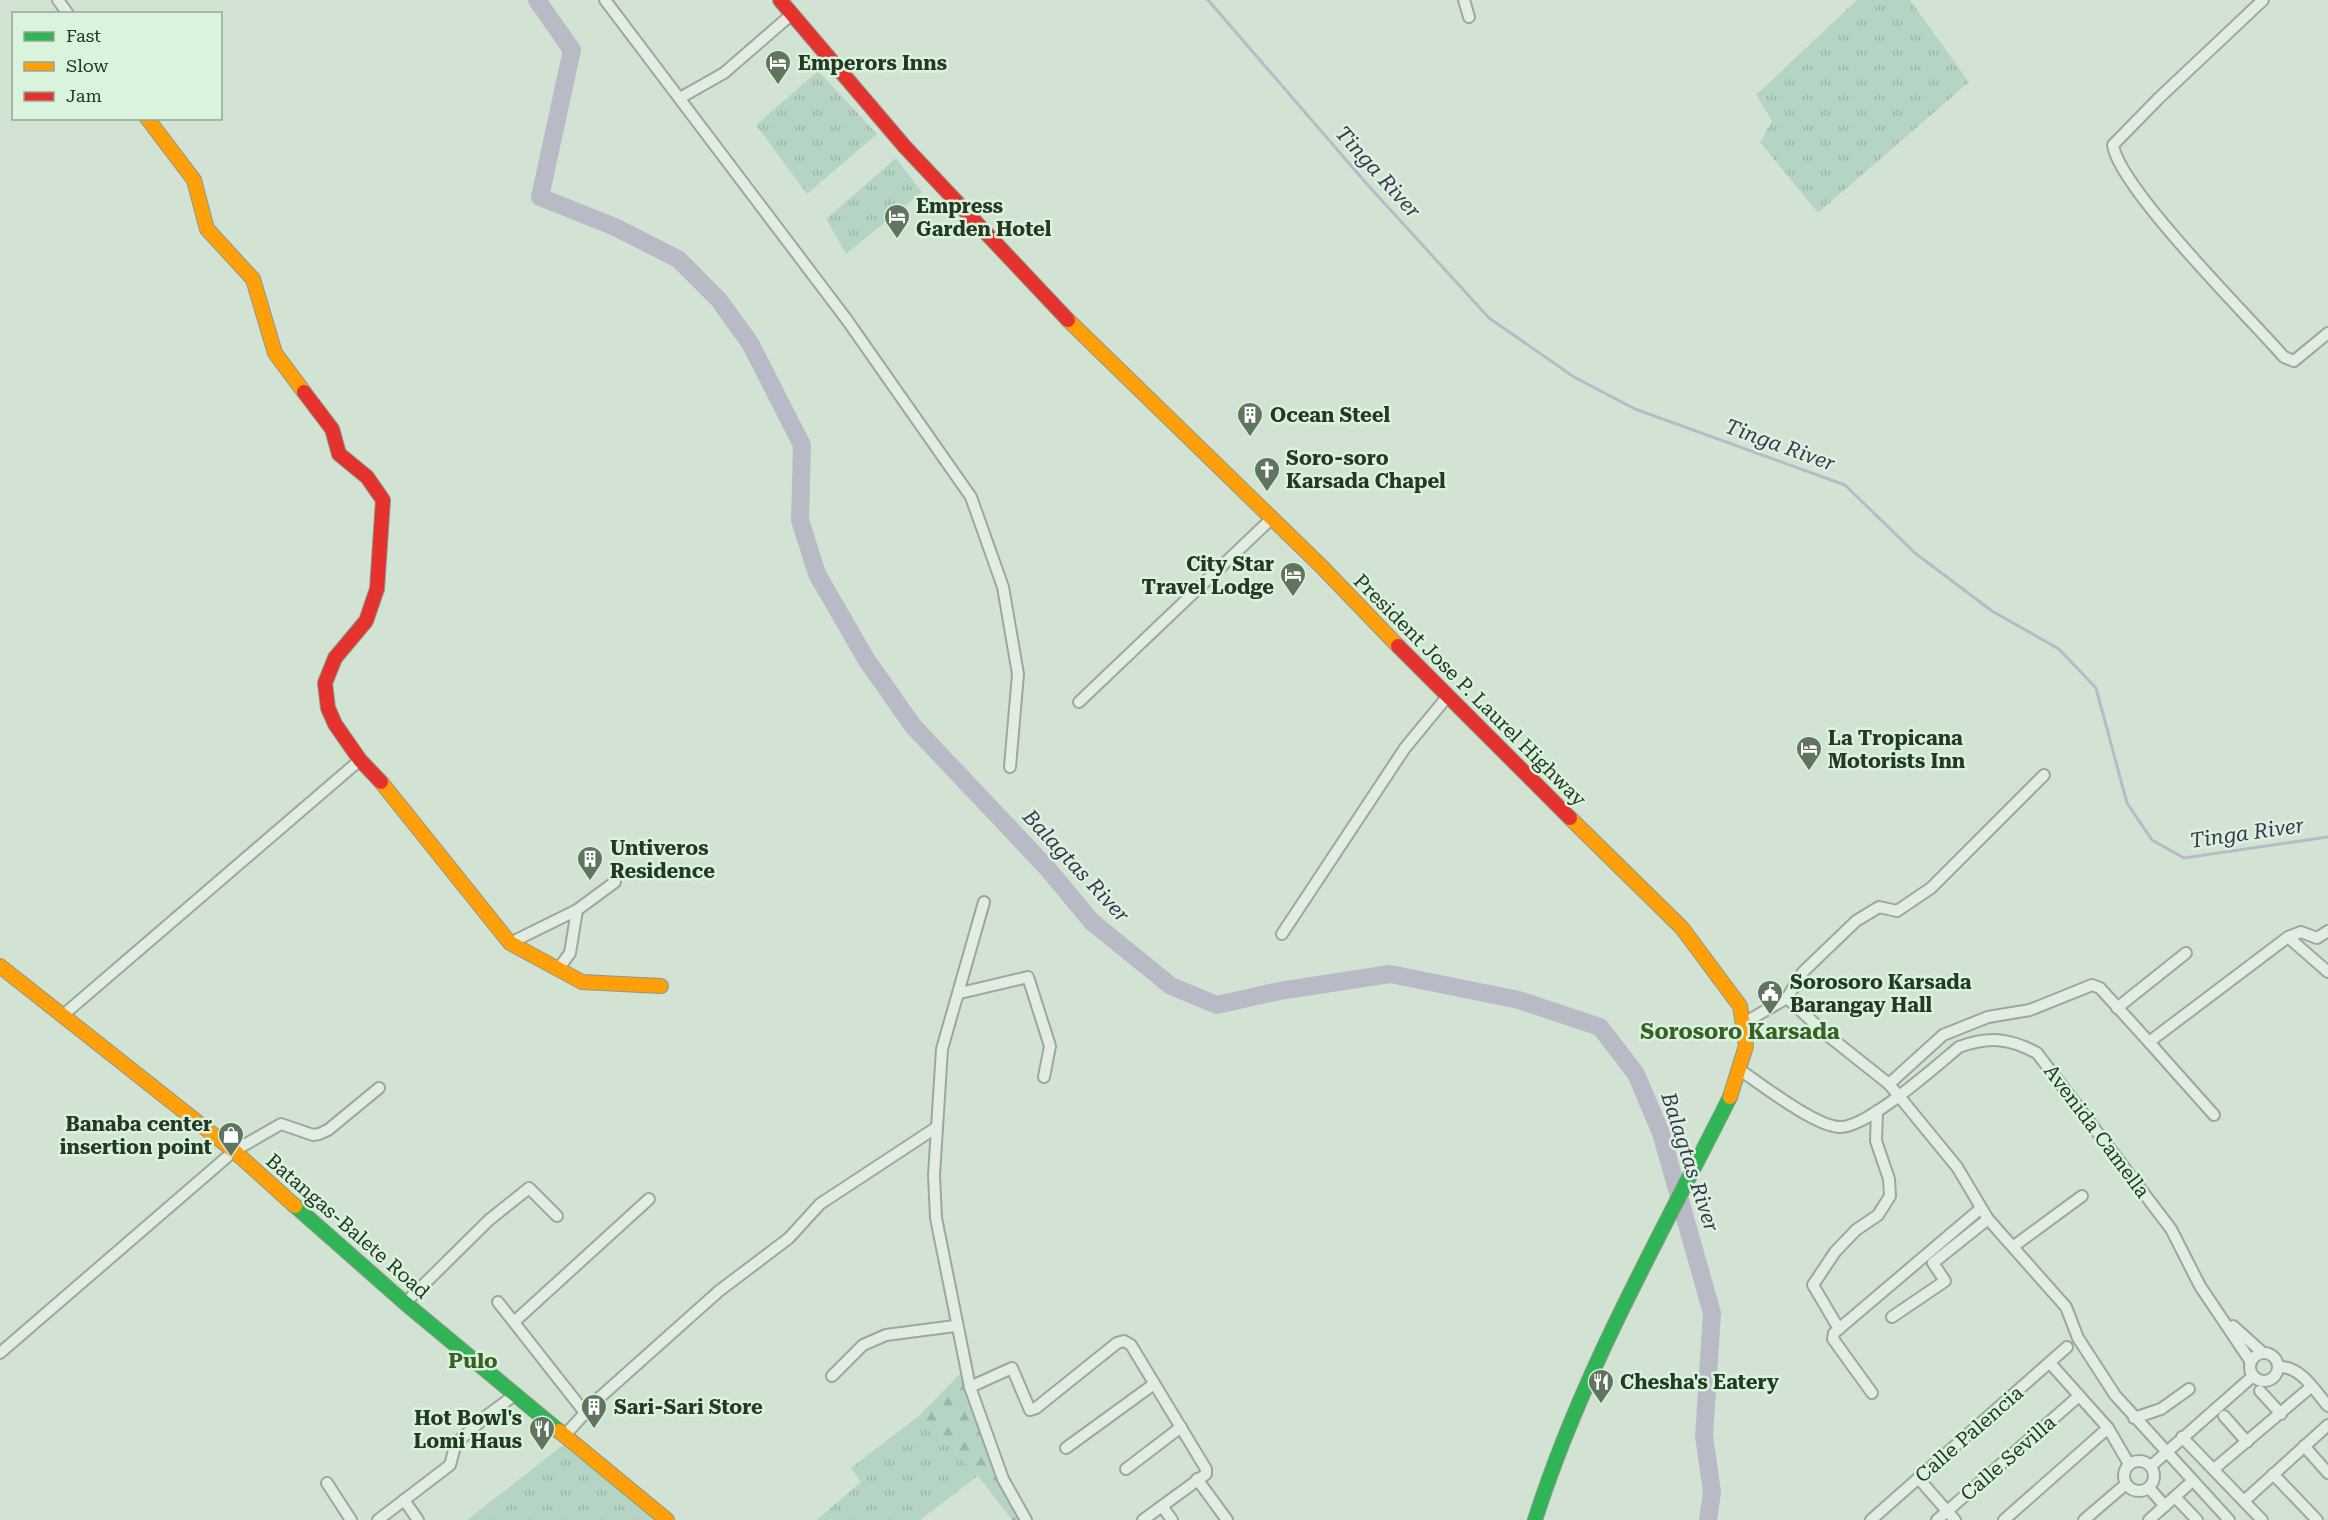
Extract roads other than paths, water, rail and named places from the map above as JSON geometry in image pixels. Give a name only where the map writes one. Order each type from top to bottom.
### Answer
[{"type":"main road","name":"President Jose P. Laurel Highway","points":[[780,0],[905,147],[1001,252],[1124,377],[1321,566],[1447,697],[1682,928],[1740,1006],[1746,1046],[1740,1070],[1688,1184],[1665,1227],[1555,1457],[1535,1520]]},
{"type":"main road","points":[[149,120],[194,180],[207,229],[253,279],[275,353],[332,429],[339,454],[367,477],[383,500],[377,589],[366,621],[335,658],[325,683],[328,708],[360,760],[387,788],[510,943],[582,982],[661,986]]},
{"type":"main road","name":"Batangas-Balete Road","points":[[0,966],[234,1151],[405,1303],[667,1520]]},
{"type":"street","points":[[605,0],[847,320],[971,497],[1003,587],[1018,674],[1010,767]]},
{"type":"street","points":[[1464,0],[1469,17]]},
{"type":"street","points":[[2263,0],[2113,146],[2114,156],[2133,185],[2178,240],[2284,357],[2294,361],[2328,333]]},
{"type":"street","points":[[680,98],[724,73],[792,14]]},
{"type":"street","points":[[1079,702],[1270,519]]},
{"type":"street","points":[[1282,934],[1405,748],[1447,697]]},
{"type":"street","points":[[62,1016],[360,760]]},
{"type":"street","points":[[1744,1023],[1787,998],[1803,972],[1856,921],[1879,907],[1897,911],[1931,888],[2044,775]]},
{"type":"street","points":[[510,943],[577,910],[615,882]]},
{"type":"street","points":[[984,902],[960,993],[942,1049],[934,1175],[936,1218],[955,1326],[970,1387],[1003,1479],[1026,1520]]},
{"type":"street","points":[[559,968],[570,953],[577,910]]},
{"type":"street","points":[[2149,1042],[2288,937],[2301,932],[2317,938],[2328,931]]},
{"type":"street","points":[[2288,937],[2328,972]]},
{"type":"street","points":[[2117,1008],[2186,953]]},
{"type":"street","points":[[960,993],[1028,977],[1050,1046],[1044,1077]]},
{"type":"street","points":[[1889,1084],[1942,1035],[1988,1017],[2030,1010],[2092,985],[2100,988],[2214,1115]]},
{"type":"street","points":[[1787,998],[1826,1034],[1889,1084],[1957,1167],[1980,1209],[2066,1306],[2078,1338],[2097,1370],[2134,1418],[2164,1453],[2229,1520]]},
{"type":"street","name":"Avenida Camella","points":[[1740,1070],[1820,1122],[1839,1127],[1853,1125],[1877,1111],[1959,1047],[1974,1041],[1990,1038],[2007,1040],[2037,1053],[2171,1229],[2200,1286],[2224,1318],[2251,1362]]},
{"type":"street","points":[[0,1353],[234,1151],[281,1124],[313,1135],[328,1130],[379,1088]]},
{"type":"street","points":[[1839,1329],[1813,1285],[1835,1252],[1856,1230],[1878,1215],[1890,1196],[1889,1179],[1876,1142],[1877,1111]]},
{"type":"street","points":[[564,1436],[598,1400],[719,1292],[789,1238],[820,1204],[937,1127]]},
{"type":"street","points":[[405,1303],[489,1220],[530,1188],[557,1216]]},
{"type":"street","points":[[2014,1246],[2082,1196]]},
{"type":"street","points":[[514,1322],[649,1199]]},
{"type":"street","points":[[1872,1393],[1833,1339],[1839,1329],[1980,1209]]},
{"type":"street","points":[[1892,1317],[1946,1281],[1933,1263],[1988,1219]]},
{"type":"street","points":[[498,1302],[586,1414]]},
{"type":"street","name":"Avenida Camella","points":[[2224,1318],[2263,1353]]},
{"type":"street","points":[[832,1376],[863,1345],[886,1335],[955,1326]]},
{"type":"street","points":[[970,1387],[1012,1368],[1026,1406],[1030,1410],[1117,1342],[1124,1341],[1131,1346],[1206,1469],[1206,1474],[1143,1520]]},
{"type":"street","name":"Calle Palencia","points":[[1871,1520],[2067,1347]]},
{"type":"street","points":[[2263,1353],[2275,1357],[2279,1367],[2274,1378],[2263,1381],[2253,1376],[2251,1362],[2263,1353]]},
{"type":"street","points":[[2050,1364],[2108,1428],[2129,1464]]},
{"type":"street","points":[[2279,1367],[2293,1369],[2328,1406]]},
{"type":"street","points":[[2151,1466],[2253,1376]]},
{"type":"street","points":[[1066,1448],[1154,1384]]},
{"type":"street","points":[[2214,1469],[2312,1387]]},
{"type":"street","points":[[2134,1418],[2161,1409],[2189,1389]]},
{"type":"street","points":[[2260,1391],[2281,1414]]},
{"type":"street","points":[[378,1520],[450,1465],[456,1443],[516,1394]]},
{"type":"street","name":"Calle Sevilla","points":[[1937,1520],[2079,1396]]},
{"type":"street","points":[[2224,1416],[2247,1442]]},
{"type":"street","points":[[2244,1501],[2328,1425]]},
{"type":"street","points":[[1126,1469],[1181,1427]]},
{"type":"street","points":[[2004,1520],[2108,1428]]},
{"type":"street","points":[[2182,1437],[2262,1520]]},
{"type":"street","points":[[2304,1446],[2328,1473]]},
{"type":"street","points":[[2140,1460],[2151,1466],[2155,1478],[2149,1488],[2135,1491],[2126,1484],[2125,1470],[2129,1464],[2140,1460]]},
{"type":"street","points":[[2274,1474],[2317,1520]]},
{"type":"street","points":[[1197,1479],[1227,1520]]},
{"type":"street","points":[[1919,1479],[1955,1520]]},
{"type":"street","points":[[327,1484],[351,1520]]},
{"type":"street","points":[[2084,1520],[2126,1484]]},
{"type":"street","points":[[2149,1520],[2188,1485]]},
{"type":"street","points":[[2149,1488],[2165,1506]]},
{"type":"street","points":[[2175,1497],[2197,1520]]},
{"type":"street","points":[[404,1500],[418,1520]]},
{"type":"street","points":[[1162,1506],[1172,1520]]},
{"type":"waterway","name":"Balagtas River","points":[[537,0],[572,50],[540,197],[615,227],[678,259],[719,300],[750,343],[802,445],[800,520],[817,574],[866,659],[913,726],[1048,869],[1092,922],[1171,986],[1217,1005],[1279,991],[1390,974],[1519,1000],[1600,1027],[1636,1074],[1661,1133],[1712,1313],[1704,1436],[1712,1492],[1708,1520]]},
{"type":"waterway","name":"Tinga River","points":[[1208,0],[1366,183],[1489,318],[1574,377],[1635,409],[1845,485],[1915,553],[1992,611],[2059,649],[2096,688],[2127,803],[2152,840],[2184,858],[2328,837]]},
{"type":"place","name":"Emperors Inns","points":[[778,86]]},
{"type":"place","name":"Empress Garden Hotel","points":[[897,240]]},
{"type":"place","name":"Ocean Steel","points":[[1250,438]]},
{"type":"place","name":"Soro-soro Karsada Chapel","points":[[1267,493]]},
{"type":"place","name":"City Star Travel Lodge","points":[[1293,598]]},
{"type":"place","name":"La Tropicana Motorists Inn","points":[[1809,772]]},
{"type":"place","name":"Untiveros Residence","points":[[590,882]]},
{"type":"place","name":"Sorosoro Karsada Barangay Hall","points":[[1770,1016]]},
{"type":"place","name":"Banaba center insertion point","points":[[231,1158]]},
{"type":"place","name":"Chesha's Eatery","points":[[1601,1405]]},
{"type":"place","name":"Sari-Sari Store","points":[[594,1430]]},
{"type":"place","name":"Hot Bowl's Lomi Haus","points":[[542,1452]]},
{"type":"district","name":"Sorosoro Karsada","points":[[1740,1031]]},
{"type":"district","name":"Pulo","points":[[473,1361]]}]
